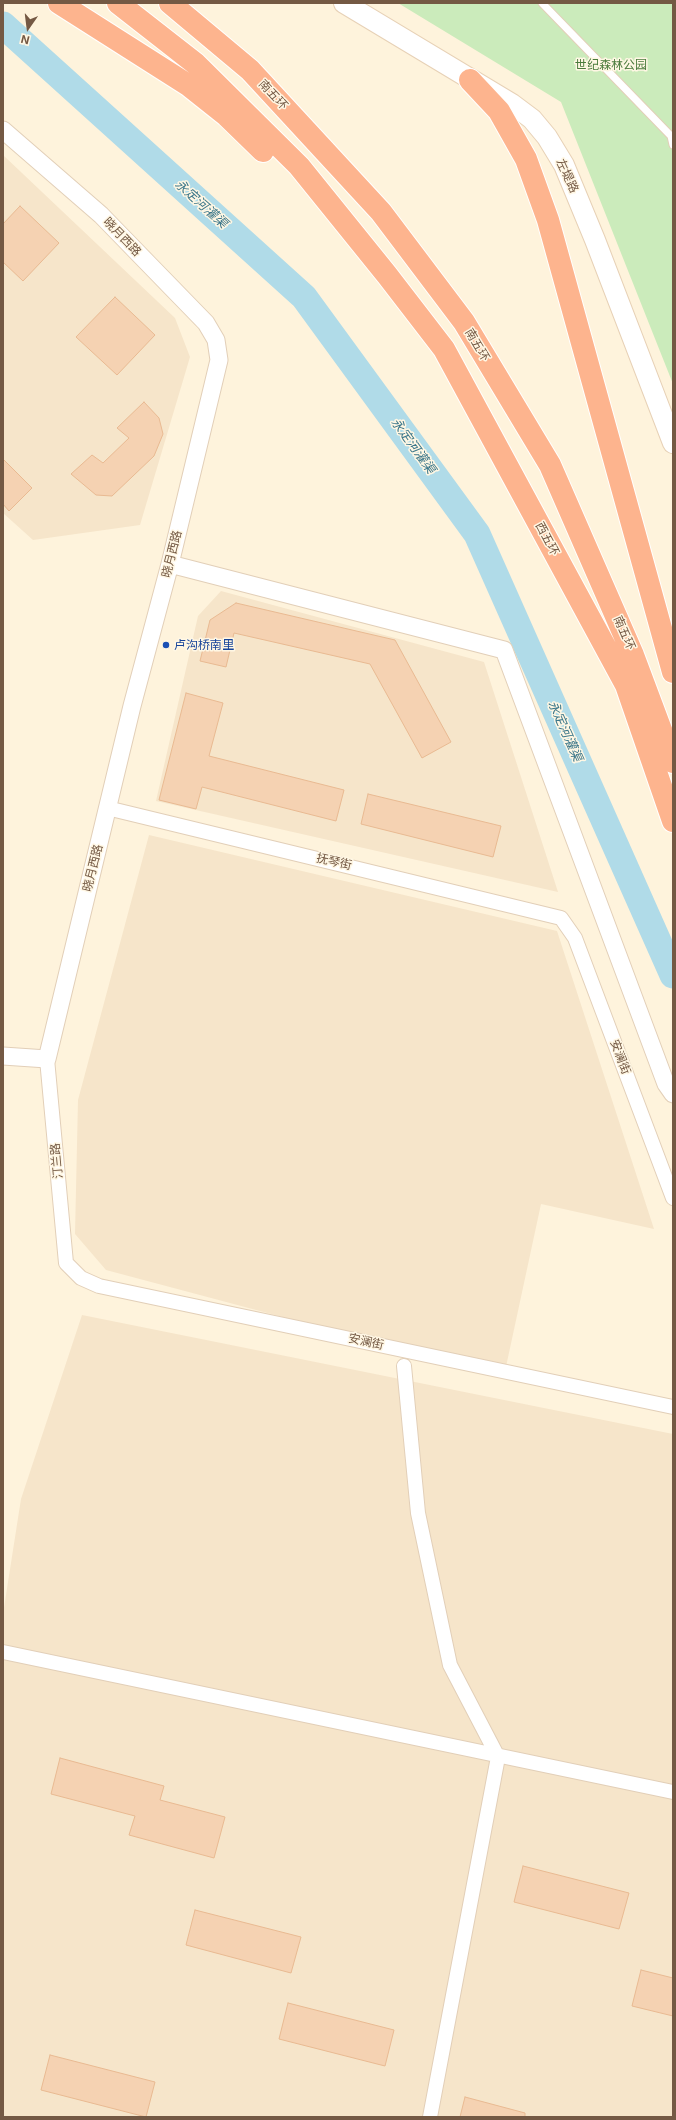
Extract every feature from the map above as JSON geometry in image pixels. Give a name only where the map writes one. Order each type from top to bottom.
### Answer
[{"type":"highway","points":[[59,3],[188,85],[227,116],[387,275]]},
{"type":"highway","points":[[118,3],[196,64],[299,166],[387,275]]},
{"type":"highway","name":"南五环","points":[[170,3],[250,70],[381,212],[464,322],[550,465],[633,655],[673,762]]},
{"type":"highway","points":[[470,80],[500,111],[526,159],[545,213],[673,672]]},
{"type":"highway","name":"西五环","points":[[387,275],[444,349],[626,685],[673,821]]},
{"type":"main road","name":"左堤路","points":[[344,3],[512,104],[532,119],[547,137],[564,165],[595,240],[673,443]]},
{"type":"street","name":"晓月西路","points":[[3,130],[101,215],[206,323],[216,340],[219,360],[170,564],[107,808],[47,1059]]},
{"type":"street","points":[[170,564],[504,650],[666,1084],[673,1094]]},
{"type":"street","name":"抚琴街","points":[[107,808],[561,918]]},
{"type":"street","name":"安澜街","points":[[561,918],[575,938],[673,1198]]},
{"type":"street","points":[[3,1056],[47,1059]]},
{"type":"street","name":"汀兰路","points":[[47,1059],[66,1263]]},
{"type":"street","name":"安澜街","points":[[66,1263],[81,1278],[98,1286],[673,1407]]},
{"type":"street","points":[[404,1366],[418,1513],[450,1665],[498,1757],[430,2117]]},
{"type":"street","points":[[3,1652],[498,1757],[673,1792]]},
{"type":"lane","points":[[542,3],[671,136],[673,145]]},
{"type":"shaded area","points":[[3,155],[175,318],[190,357],[140,525],[33,540],[3,513]]},
{"type":"shaded area","points":[[221,591],[484,662],[558,892],[156,801],[198,616]]},
{"type":"shaded area","points":[[149,835],[557,931],[654,1229],[541,1204],[504,1376],[106,1270],[75,1234],[78,1100]]},
{"type":"shaded area","points":[[82,1315],[673,1434],[673,2117],[3,2117],[3,1614],[21,1499]]},
{"type":"green space","name":"世纪森林公园","points":[[398,3],[673,3],[673,384],[561,102]]},
{"type":"building","points":[[20,206],[59,243],[23,281],[3,262],[3,224]]},
{"type":"building","points":[[115,297],[155,335],[117,375],[76,337]]},
{"type":"building","points":[[144,402],[159,418],[163,434],[154,456],[112,496],[96,495],[71,474],[92,455],[103,463],[129,438],[117,428]]},
{"type":"building","points":[[3,459],[32,488],[9,511],[3,504]]},
{"type":"building","points":[[236,603],[395,640],[451,742],[422,758],[370,664],[234,633],[226,667],[200,661],[210,620]]},
{"type":"building","points":[[186,693],[223,703],[209,756],[344,790],[336,821],[202,787],[196,809],[159,800]]},
{"type":"building","points":[[368,794],[501,826],[493,857],[361,824]]},
{"type":"building","points":[[60,1758],[164,1786],[160,1800],[225,1817],[214,1858],[129,1835],[135,1816],[51,1794]]},
{"type":"building","points":[[523,1866],[629,1893],[619,1929],[514,1902]]},
{"type":"building","points":[[195,1910],[301,1937],[291,1973],[186,1945]]},
{"type":"building","points":[[641,1970],[673,1978],[673,2016],[632,2006]]},
{"type":"building","points":[[288,2003],[394,2030],[385,2066],[279,2039]]},
{"type":"building","points":[[50,2055],[155,2082],[146,2117],[41,2090]]},
{"type":"building","points":[[465,2097],[525,2113],[525,2117],[460,2117]]},
{"type":"waterway","name":"永定河灌渠","points":[[3,25],[304,297],[477,534],[673,975]]},
{"type":"place","name":"卢沟桥南里","points":[[166,645]]}]
